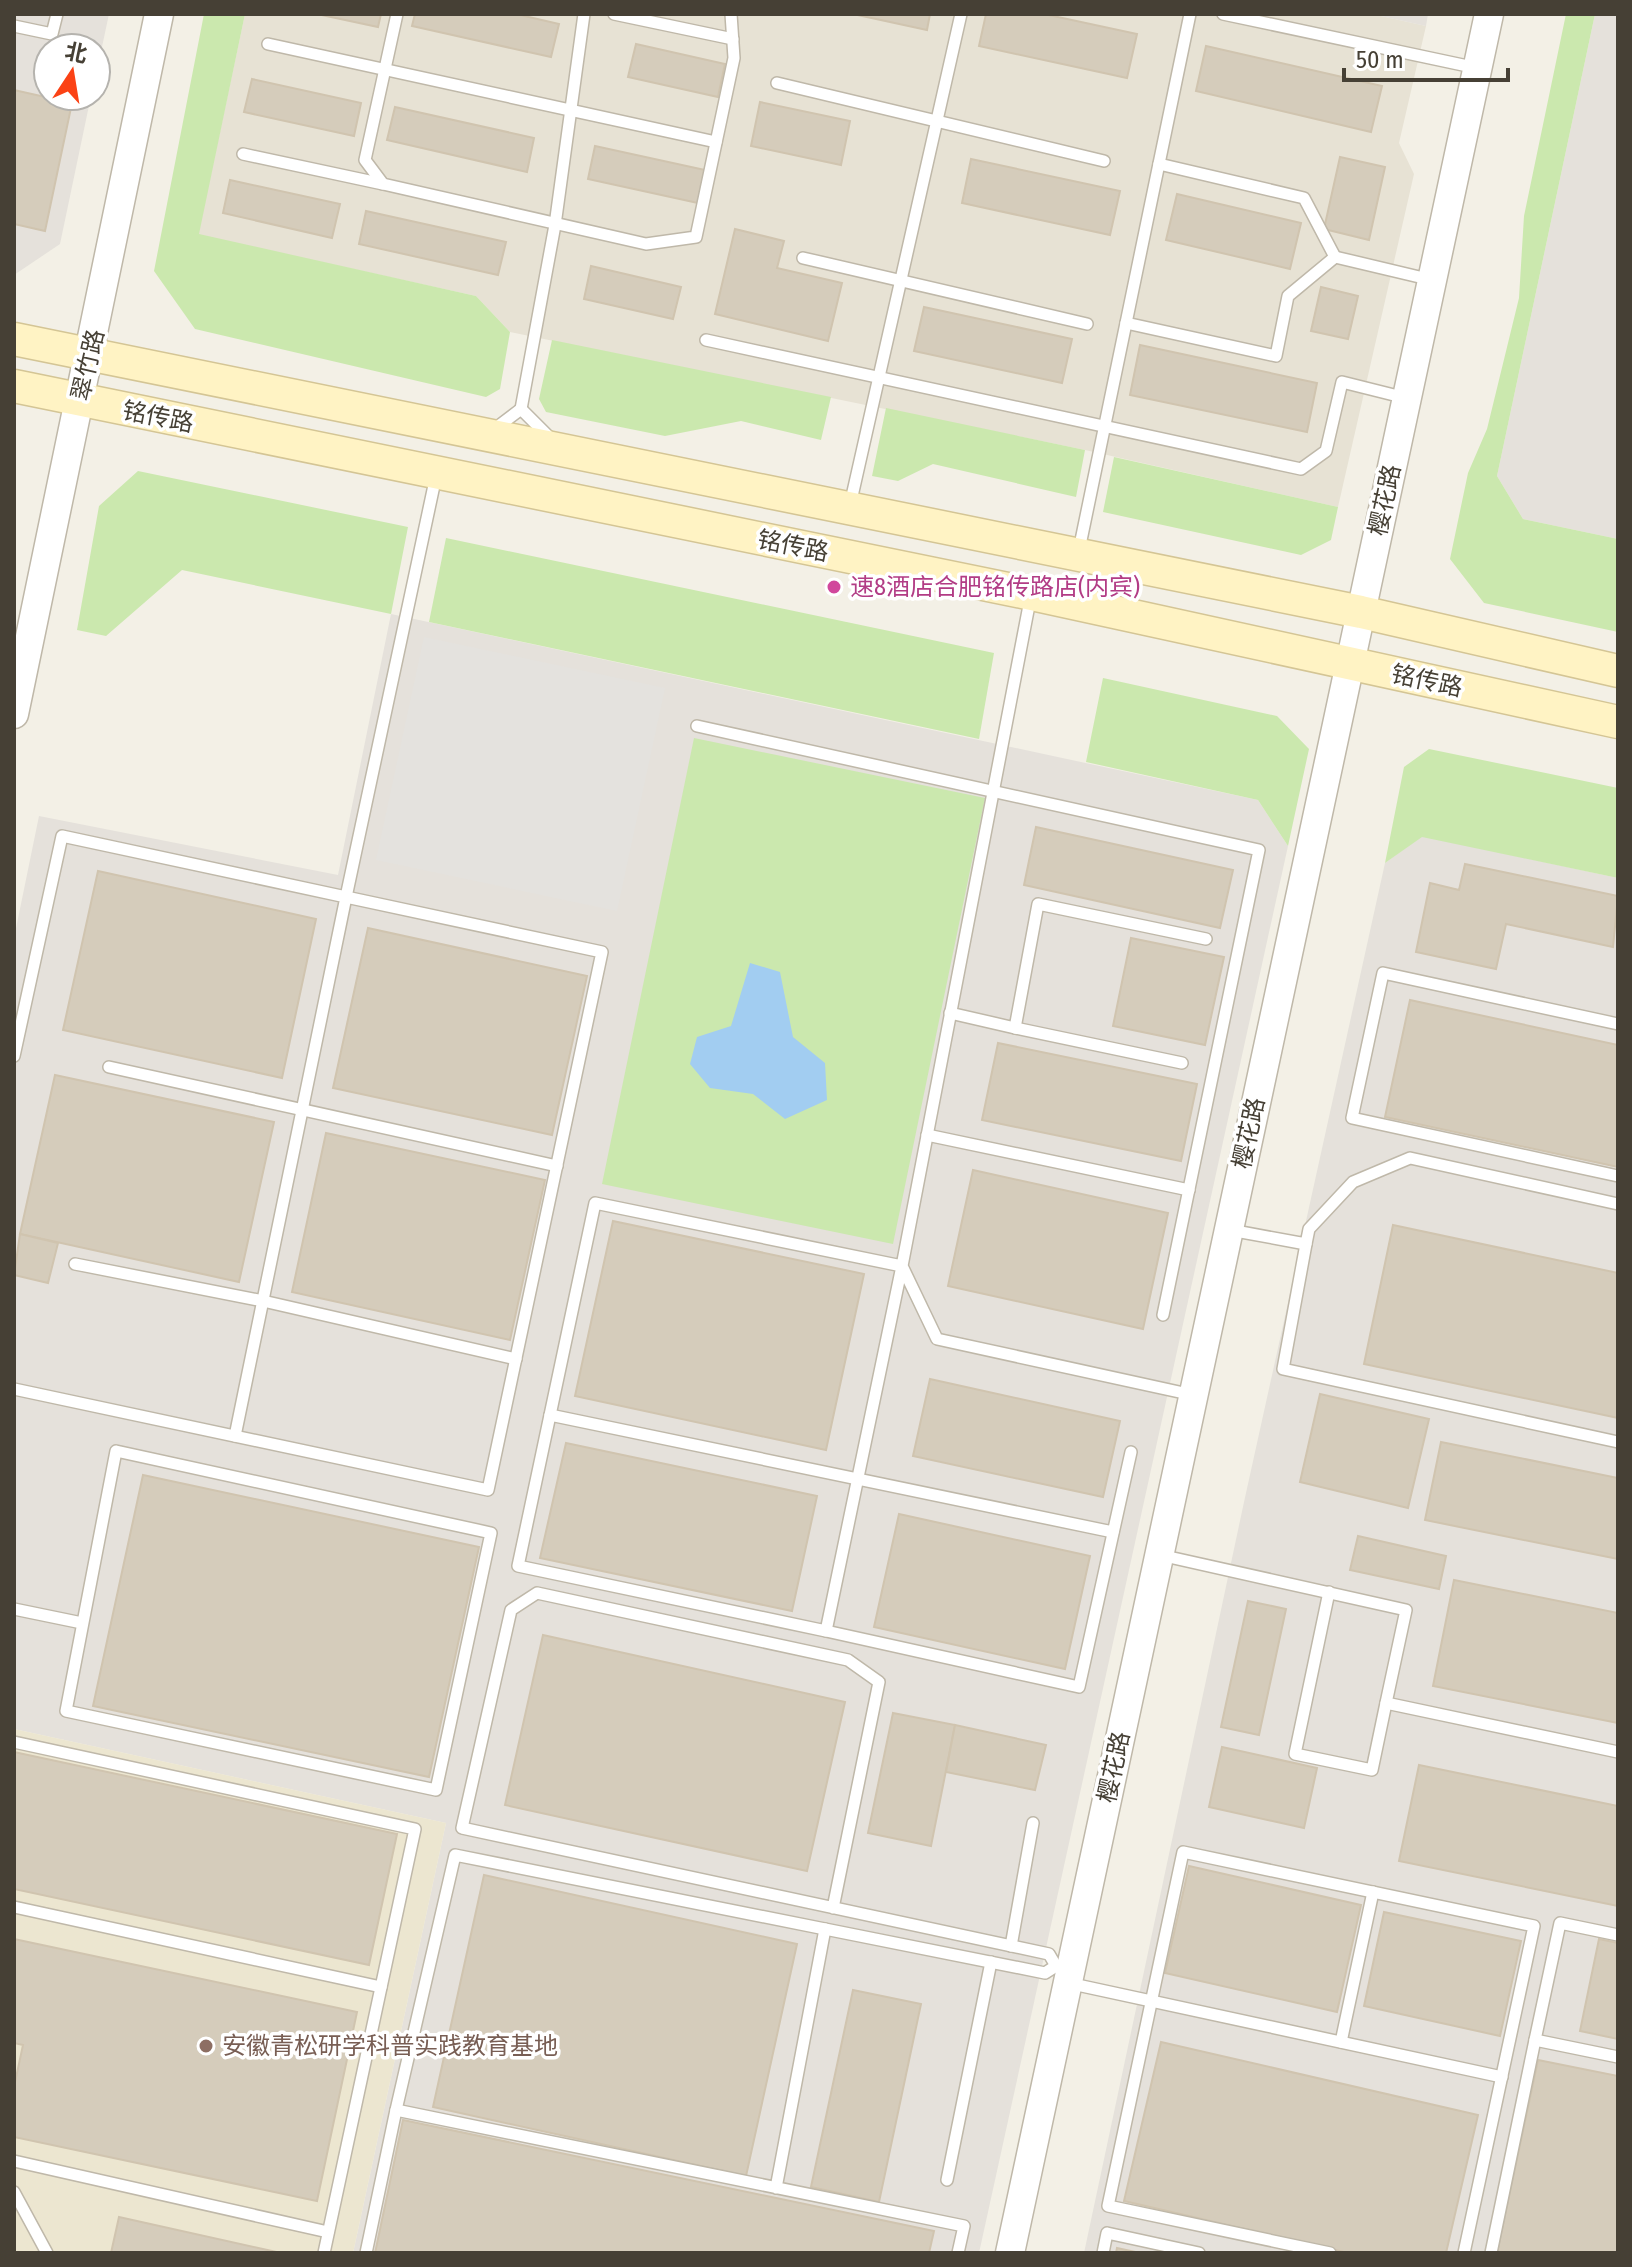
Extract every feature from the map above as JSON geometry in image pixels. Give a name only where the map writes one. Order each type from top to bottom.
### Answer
[{"type":"main road","name":"铭传路","points":[[14,339],[1361,612],[1618,671]]},
{"type":"main road","name":"铭传路","points":[[14,386],[1032,594],[1618,722]]},
{"type":"street","name":"翠竹路","points":[[14,714],[91,356],[159,14]]},
{"type":"street","name":"樱花路","points":[[1010,2253],[1065,1973],[1194,1395],[1489,14]]},
{"type":"lane","points":[[14,26],[52,34],[57,14]]},
{"type":"lane","points":[[383,184],[365,160],[397,14]]},
{"type":"lane","points":[[485,436],[521,409],[555,225],[584,14]]},
{"type":"lane","points":[[614,14],[733,39]]},
{"type":"lane","points":[[243,154],[646,244],[696,237],[734,58],[731,14]]},
{"type":"lane","points":[[849,509],[961,14]]},
{"type":"lane","points":[[1078,555],[1190,14]]},
{"type":"lane","points":[[1223,14],[1477,68]]},
{"type":"lane","points":[[268,44],[716,142]]},
{"type":"lane","points":[[777,83],[1104,161]]},
{"type":"lane","points":[[1159,164],[1304,198],[1335,257],[1432,280]]},
{"type":"lane","points":[[1126,323],[1276,356],[1288,296],[1335,257]]},
{"type":"lane","points":[[803,258],[1087,324]]},
{"type":"lane","points":[[706,340],[878,380],[1301,469],[1326,451],[1342,382],[1407,398]]},
{"type":"lane","points":[[521,409],[563,451]]},
{"type":"lane","points":[[235,1436],[436,473]]},
{"type":"lane","points":[[826,1631],[902,1266],[1032,594]]},
{"type":"lane","points":[[697,726],[1259,850],[1163,1315]]},
{"type":"lane","points":[[14,1056],[62,836],[602,952],[488,1490],[14,1389]]},
{"type":"lane","points":[[1015,1028],[1038,904],[1206,939]]},
{"type":"lane","points":[[1618,1024],[1383,973],[1352,1118],[1618,1176]]},
{"type":"lane","points":[[950,1013],[1182,1063]]},
{"type":"lane","points":[[109,1067],[557,1166]]},
{"type":"lane","points":[[927,1135],[1189,1190]]},
{"type":"lane","points":[[1618,1204],[1410,1158],[1353,1182],[1309,1229],[1283,1369],[1618,1442]]},
{"type":"lane","points":[[902,1266],[595,1203],[518,1566],[1079,1687],[1131,1452]]},
{"type":"lane","points":[[1229,1229],[1306,1244]]},
{"type":"lane","points":[[75,1264],[263,1301],[516,1359]]},
{"type":"lane","points":[[902,1266],[937,1339],[1194,1395]]},
{"type":"lane","points":[[550,1415],[1113,1532]]},
{"type":"lane","points":[[116,1451],[491,1533],[436,1790],[66,1711],[82,1623],[116,1451]]},
{"type":"lane","points":[[1159,1555],[1329,1592],[1406,1610],[1372,1770],[1295,1754],[1329,1592]]},
{"type":"lane","points":[[833,1908],[879,1682],[848,1660],[537,1593],[511,1610],[462,1828],[833,1908],[1049,1954],[1065,1973]]},
{"type":"lane","points":[[14,1609],[82,1623]]},
{"type":"lane","points":[[1386,1703],[1618,1752]]},
{"type":"lane","points":[[14,1742],[415,1829],[324,2253]]},
{"type":"lane","points":[[1011,1946],[1033,1823]]},
{"type":"lane","points":[[1330,2253],[1108,2206],[1183,1852],[1534,1926],[1464,2253]]},
{"type":"lane","points":[[366,2253],[455,1855],[1045,1973],[1065,1973],[1151,2001],[1502,2077]]},
{"type":"lane","points":[[1341,2042],[1373,1892]]},
{"type":"lane","points":[[14,1907],[381,1987]]},
{"type":"lane","points":[[1491,2253],[1560,1923],[1618,1935]]},
{"type":"lane","points":[[776,2188],[825,1929]]},
{"type":"lane","points":[[947,2180],[991,1962]]},
{"type":"lane","points":[[1535,2040],[1618,2057]]},
{"type":"lane","points":[[396,2110],[964,2226],[958,2253]]},
{"type":"lane","points":[[14,2161],[328,2232]]},
{"type":"lane","points":[[14,2192],[47,2253]]},
{"type":"lane","points":[[1103,2253],[1107,2233],[1199,2253]]},
{"type":"shaded area","points":[[14,14],[109,14],[105,32],[32,32],[32,112],[88,112],[60,244],[14,275]]},
{"type":"shaded area","points":[[245,14],[1372,14],[1426,26],[1399,143],[1414,174],[1338,507],[1085,450],[510,332],[476,296],[198,235]]},
{"type":"shaded area","points":[[1372,14],[1428,14],[1426,26]]},
{"type":"shaded area","points":[[1595,14],[1618,14],[1618,539],[1523,519],[1497,476]]},
{"type":"shaded area","points":[[391,614],[1258,800],[1288,846],[979,2253],[353,2253],[446,1823],[14,1729],[14,938],[39,816],[338,875]]},
{"type":"shaded area","points":[[424,637],[665,688],[617,911],[376,860]]},
{"type":"shaded area","points":[[1422,836],[1618,878],[1618,2253],[1084,2253],[1244,1502],[1385,863]]},
{"type":"shaded area","name":"安徽青松研学科普实践教育基地","points":[[14,1729],[446,1823],[353,2253],[14,2253]]},
{"type":"green space","points":[[204,14],[245,14],[199,234],[476,296],[510,332],[500,389],[486,397],[195,329],[154,271]]},
{"type":"green space","points":[[1566,14],[1595,14],[1497,476],[1523,519],[1618,539],[1618,632],[1484,603],[1450,559],[1468,473],[1487,429],[1519,298],[1524,216]]},
{"type":"green space","points":[[552,340],[831,397],[821,440],[741,421],[665,436],[546,412],[539,399]]},
{"type":"green space","points":[[886,408],[1085,450],[1076,497],[933,464],[898,481],[872,476]]},
{"type":"green space","points":[[1114,457],[1338,507],[1331,540],[1301,555],[1103,512]]},
{"type":"green space","points":[[138,471],[408,527],[391,614],[182,570],[106,636],[77,630],[99,506]]},
{"type":"green space","points":[[446,538],[994,653],[979,739],[429,622]]},
{"type":"green space","points":[[1103,678],[1277,716],[1309,749],[1288,846],[1258,800],[1086,762]]},
{"type":"green space","points":[[694,738],[985,798],[893,1244],[602,1184]]},
{"type":"green space","points":[[1429,749],[1618,788],[1618,878],[1422,837],[1385,863],[1404,767]]},
{"type":"water","points":[[750,963],[780,972],[793,1037],[825,1063],[827,1100],[785,1119],[753,1094],[710,1088],[690,1064],[697,1037],[731,1026]]},
{"type":"building","points":[[317,14],[381,14],[378,27]]},
{"type":"building","points":[[415,14],[516,14],[559,24],[551,57],[412,26]]},
{"type":"building","points":[[853,14],[930,14],[927,30]]},
{"type":"building","points":[[986,14],[1044,14],[1137,34],[1127,78],[979,46]]},
{"type":"building","points":[[636,44],[725,64],[718,97],[628,77]]},
{"type":"building","points":[[1206,46],[1382,86],[1371,132],[1196,91]]},
{"type":"building","points":[[252,79],[361,103],[354,136],[244,112]]},
{"type":"building","points":[[14,90],[32,94],[32,112],[70,112],[45,231],[14,224]]},
{"type":"building","points":[[760,102],[850,121],[841,165],[751,146]]},
{"type":"building","points":[[395,107],[534,138],[527,172],[387,140]]},
{"type":"building","points":[[595,146],[705,170],[698,203],[588,179]]},
{"type":"building","points":[[1340,157],[1385,167],[1369,240],[1324,229]]},
{"type":"building","points":[[971,159],[1120,191],[1110,235],[962,203]]},
{"type":"building","points":[[230,180],[340,204],[332,238],[223,213]]},
{"type":"building","points":[[1177,194],[1301,223],[1290,269],[1166,240]]},
{"type":"building","points":[[366,211],[506,242],[498,275],[359,244]]},
{"type":"building","points":[[735,229],[784,241],[777,268],[842,283],[828,341],[715,314]]},
{"type":"building","points":[[591,266],[681,287],[673,319],[584,299]]},
{"type":"building","points":[[1321,287],[1358,296],[1348,339],[1311,331]]},
{"type":"building","points":[[924,307],[1072,339],[1062,383],[914,351]]},
{"type":"building","points":[[1140,345],[1317,383],[1307,432],[1130,395]]},
{"type":"building","points":[[1036,827],[1233,870],[1220,928],[1024,885]]},
{"type":"building","points":[[1465,864],[1618,896],[1613,947],[1506,924],[1496,969],[1416,952],[1430,883],[1459,890]]},
{"type":"building","points":[[98,871],[316,919],[282,1078],[63,1030]]},
{"type":"building","points":[[368,928],[587,976],[552,1135],[333,1088]]},
{"type":"building","points":[[1131,938],[1224,957],[1205,1045],[1113,1026]]},
{"type":"building","points":[[1410,1000],[1618,1045],[1618,1167],[1385,1117]]},
{"type":"building","points":[[998,1043],[1197,1084],[1181,1161],[982,1120]]},
{"type":"building","points":[[55,1075],[274,1122],[239,1282],[20,1234]]},
{"type":"building","points":[[326,1133],[545,1180],[510,1340],[292,1292]]},
{"type":"building","points":[[973,1170],[1168,1213],[1143,1329],[948,1286]]},
{"type":"building","points":[[613,1221],[864,1274],[826,1450],[575,1396]]},
{"type":"building","points":[[1393,1225],[1618,1273],[1618,1418],[1364,1364]]},
{"type":"building","points":[[20,1234],[58,1243],[48,1283],[14,1275]]},
{"type":"building","points":[[930,1379],[1120,1421],[1103,1497],[913,1456]]},
{"type":"building","points":[[1320,1394],[1429,1419],[1408,1508],[1300,1482]]},
{"type":"building","points":[[1441,1442],[1618,1478],[1618,1559],[1425,1520]]},
{"type":"building","points":[[566,1443],[817,1496],[792,1611],[540,1558]]},
{"type":"building","points":[[143,1475],[479,1547],[429,1777],[93,1706]]},
{"type":"building","points":[[899,1514],[1090,1556],[1065,1669],[874,1627]]},
{"type":"building","points":[[1358,1536],[1446,1556],[1439,1589],[1350,1570]]},
{"type":"building","points":[[1454,1580],[1618,1613],[1618,1723],[1433,1686]]},
{"type":"building","points":[[1248,1601],[1286,1609],[1259,1735],[1221,1727]]},
{"type":"building","points":[[543,1635],[845,1702],[807,1871],[505,1805]]},
{"type":"building","points":[[893,1713],[955,1725],[931,1846],[868,1833]]},
{"type":"building","points":[[955,1725],[1046,1745],[1035,1790],[946,1772]]},
{"type":"building","points":[[1222,1747],[1317,1768],[1304,1828],[1209,1807]]},
{"type":"building","points":[[14,1752],[397,1834],[369,1965],[14,1889]]},
{"type":"building","points":[[1419,1765],[1618,1806],[1618,1906],[1399,1861]]},
{"type":"building","points":[[1189,1866],[1361,1905],[1337,2012],[1165,1973]]},
{"type":"building","points":[[484,1875],[797,1944],[746,2176],[433,2107]]},
{"type":"building","points":[[1384,1912],[1521,1941],[1500,2036],[1364,2006]]},
{"type":"building","points":[[14,1939],[357,2012],[317,2201],[14,2137],[14,2087],[23,2045],[14,2043]]},
{"type":"building","points":[[1599,1939],[1618,1943],[1618,2039],[1580,2031]]},
{"type":"building","points":[[853,1990],[921,2004],[879,2202],[811,2187]]},
{"type":"building","points":[[1161,2042],[1478,2115],[1446,2253],[1348,2253],[1124,2201]]},
{"type":"building","points":[[1538,2060],[1618,2076],[1618,2253],[1497,2253]]},
{"type":"building","points":[[403,2120],[934,2231],[929,2253],[375,2253]]},
{"type":"building","points":[[119,2217],[281,2253],[111,2253]]},
{"type":"building","points":[[1117,2248],[1140,2253],[1116,2253]]},
{"type":"place","name":"速8酒店合肥铭传路店(内宾)","points":[[834,587]]},
{"type":"place","name":"安徽青松研学科普实践教育基地","points":[[206,2046]]}]
